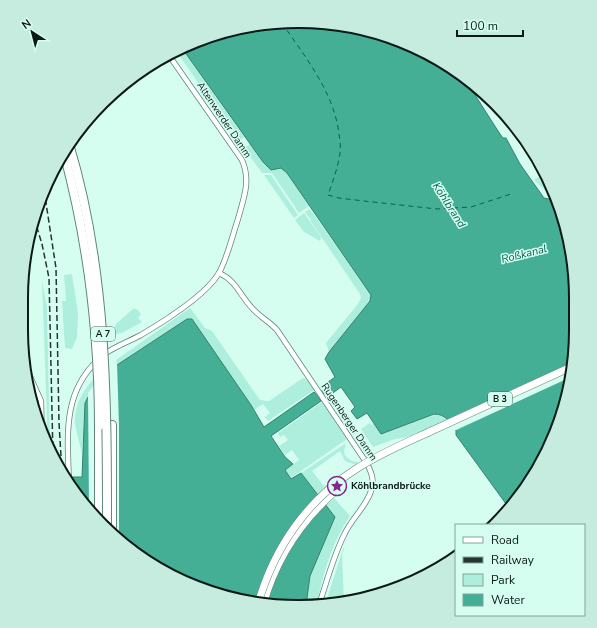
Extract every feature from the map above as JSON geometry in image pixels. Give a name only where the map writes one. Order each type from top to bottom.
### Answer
[{"type":"highway","name":"A 7","points":[[75,146],[86,186],[105,299],[111,379],[112,526]]},
{"type":"highway","name":"A 7","points":[[71,152],[88,218],[101,311],[105,364],[107,425],[107,521]]},
{"type":"highway","name":"A 7","points":[[66,160],[81,228],[92,301],[99,394],[99,512]]},
{"type":"main road","name":"B 3","points":[[260,597],[268,573],[287,538],[311,507],[340,480],[365,463],[388,451],[566,369]]},
{"type":"main road","name":"B 3","points":[[265,598],[276,568],[297,533],[320,505],[346,482],[386,457],[565,375]]},
{"type":"street","name":"Altenwerder Damm","points":[[69,472],[68,422],[76,390],[89,370],[99,358],[109,350],[152,328],[194,299],[207,288],[218,273],[226,257],[244,196],[247,181],[246,171],[242,160],[172,60]]},
{"type":"street","name":"Rugenberger Damm","points":[[218,273],[230,279],[252,309],[277,330],[326,402],[372,474],[372,490],[368,499],[344,534],[335,554],[321,599]]},
{"type":"street","points":[[34,387],[40,401],[41,412]]},
{"type":"green space","points":[[186,53],[244,137],[239,141],[179,56]]},
{"type":"green space","points":[[250,144],[263,162],[281,168],[287,173],[309,206],[299,213],[272,173],[262,173],[244,148]]},
{"type":"green space","points":[[264,175],[271,175],[298,215],[294,218]]},
{"type":"green space","points":[[540,177],[546,190],[534,180]]},
{"type":"green space","points":[[310,209],[371,295],[370,301],[329,352],[326,343],[358,304],[361,298],[360,294],[310,220],[313,216],[310,219],[305,212]]},
{"type":"green space","points":[[304,213],[321,237],[320,241],[304,232],[295,220]]},
{"type":"green space","points":[[72,274],[78,313],[77,337],[72,349],[65,348],[62,301],[66,301],[64,275]]},
{"type":"green space","points":[[42,280],[47,308],[50,434],[47,429]]},
{"type":"green space","points":[[134,308],[141,314],[138,318],[142,322],[122,333],[116,334],[115,325]]},
{"type":"green space","points":[[190,308],[205,328],[212,331],[260,400],[269,401],[303,378],[306,379],[314,390],[268,421],[265,417],[270,413],[263,404],[254,410],[251,405],[142,348],[117,365],[116,360]]},
{"type":"green space","points":[[105,368],[85,403],[82,456],[75,423],[77,407],[88,385]]},
{"type":"green space","points":[[322,402],[347,439],[291,478],[285,470],[299,460],[292,450],[285,455],[279,446],[288,440],[284,435],[280,437],[278,433]]},
{"type":"green space","points":[[434,414],[444,416],[450,422],[413,436],[395,439],[373,447],[361,429],[370,423],[371,425],[374,423],[381,434]]},
{"type":"green space","points":[[346,443],[344,451],[345,456],[352,461],[360,463],[359,466],[345,461],[340,451],[312,471],[326,489],[319,495],[301,473]]},
{"type":"green space","points":[[334,498],[350,516],[333,547],[318,599],[307,600],[310,576],[335,517],[326,505]]},
{"type":"green space","points":[[345,547],[342,554],[344,596],[327,598],[343,549]]},
{"type":"water","points":[[298,28],[334,30],[369,37],[402,49],[434,64],[463,84],[473,92],[500,134],[503,138],[506,138],[520,164],[544,198],[550,199],[560,228],[567,263],[569,330],[567,365],[560,400],[541,449],[533,465],[506,503],[456,435],[456,431],[452,425],[442,415],[434,414],[381,434],[367,413],[357,419],[351,411],[355,407],[341,387],[330,395],[323,386],[335,377],[325,359],[370,301],[371,295],[287,173],[281,168],[271,170],[263,162],[186,53],[228,37],[263,30]]},
{"type":"water","points":[[187,319],[192,319],[251,405],[264,427],[314,392],[321,401],[271,436],[285,457],[293,464],[285,470],[291,479],[301,473],[335,517],[310,576],[307,600],[263,598],[246,595],[212,586],[195,579],[163,564],[148,554],[120,533],[95,508],[72,477],[82,477],[85,403],[88,397],[117,365]]},
{"type":"pier","points":[[117,363],[119,425],[119,532],[104,518],[105,373]]},
{"type":"pier","points":[[567,365],[564,380],[454,431],[446,420]]},
{"type":"pier","points":[[98,380],[103,516],[89,500],[88,393]]},
{"type":"waterway","points":[[313,399],[330,388]]},
{"type":"ferry route","points":[[286,29],[309,62],[325,89],[336,119],[340,139],[340,151],[337,169],[328,195],[339,198],[437,209],[471,207],[514,193]]},
{"type":"railway","points":[[46,202],[56,268],[61,459]]},
{"type":"railway","points":[[37,228],[49,278],[53,441]]},
{"type":"place","name":"Köhlbrandbrücke","points":[[337,486]]},
{"type":"water label","name":"Köhlbrand","points":[[449,205]]},
{"type":"water label","name":"Roßkanal","points":[[524,254]]}]
